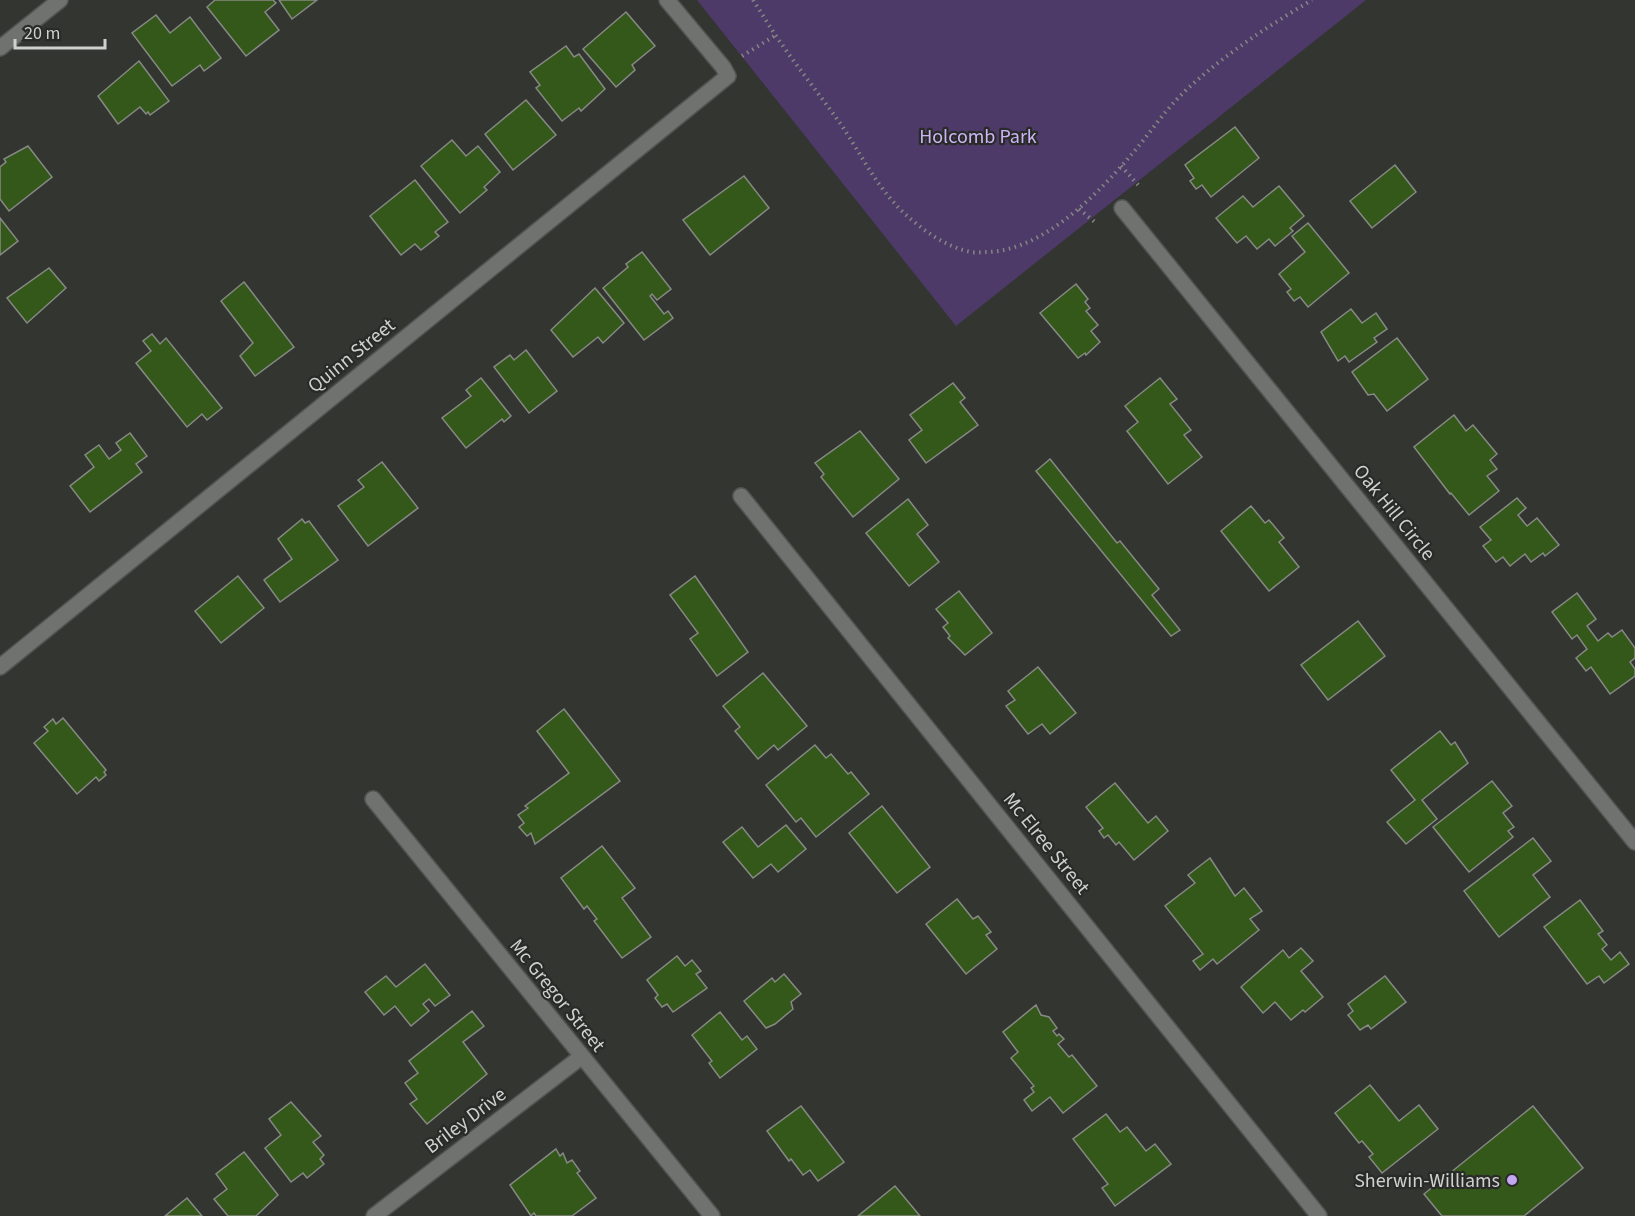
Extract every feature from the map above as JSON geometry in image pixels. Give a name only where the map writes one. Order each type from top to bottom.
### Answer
[{"type":"street","points":[[0,48],[60,0]]},
{"type":"street","points":[[667,0],[726,72]]},
{"type":"street","name":"Quinn Street","points":[[0,667],[726,72]]},
{"type":"street","name":"Oak Hill Circle","points":[[1122,208],[1635,842]]},
{"type":"street","name":"Mc Elree Street","points":[[741,496],[1319,1216]]},
{"type":"street","name":"Mc Gregor Street","points":[[373,799],[712,1216]]},
{"type":"street","name":"Briley Drive","points":[[374,1216],[581,1057]]},
{"type":"path","points":[[753,0],[882,187],[903,212],[928,232],[952,246],[974,253],[1000,252],[1025,244],[1047,232],[1079,209],[1121,166],[1180,97],[1206,73],[1234,50],[1311,0]]},
{"type":"path","points":[[726,72],[776,35]]},
{"type":"path","points":[[1121,166],[1140,187]]},
{"type":"path","points":[[1079,209],[1096,223]]},
{"type":"green space","name":"Holcomb Park","points":[[697,0],[1366,0],[956,326]]},
{"type":"building","points":[[215,0],[273,0],[276,3],[265,12],[279,30],[246,56],[207,7]]},
{"type":"building","points":[[279,0],[317,0],[292,19]]},
{"type":"building","points":[[626,12],[655,46],[632,65],[635,70],[616,87],[583,49]]},
{"type":"building","points":[[156,15],[170,33],[190,17],[221,58],[204,71],[200,65],[172,86],[132,33]]},
{"type":"building","points":[[566,46],[574,57],[579,54],[605,89],[581,111],[579,108],[562,121],[536,88],[540,85],[530,72]]},
{"type":"building","points":[[139,61],[169,101],[150,115],[140,107],[118,124],[98,96]]},
{"type":"building","points":[[526,100],[556,135],[513,170],[485,134]]},
{"type":"building","points":[[1235,127],[1259,158],[1211,197],[1202,185],[1196,189],[1190,181],[1194,178],[1185,165]]},
{"type":"building","points":[[452,140],[466,156],[478,146],[500,172],[484,187],[487,190],[460,213],[421,166]]},
{"type":"building","points":[[28,146],[52,177],[9,211],[0,199],[0,167],[6,162],[4,159]]},
{"type":"building","points":[[1395,165],[1416,192],[1372,228],[1350,201]]},
{"type":"building","points":[[744,176],[769,208],[710,255],[683,220]]},
{"type":"building","points":[[415,180],[448,222],[435,232],[439,236],[421,250],[415,244],[401,255],[370,216]]},
{"type":"building","points":[[1279,186],[1304,216],[1290,228],[1293,231],[1275,246],[1269,239],[1257,249],[1246,236],[1237,243],[1216,218],[1243,196],[1253,207]]},
{"type":"building","points":[[0,218],[18,241],[0,255]]},
{"type":"building","points":[[1308,223],[1349,273],[1308,307],[1300,297],[1294,301],[1287,292],[1291,289],[1279,274],[1305,252],[1292,236]]},
{"type":"building","points":[[642,252],[671,289],[657,300],[652,294],[650,296],[664,314],[668,311],[673,318],[644,340],[603,288],[628,267],[626,264]]},
{"type":"building","points":[[49,268],[66,288],[27,323],[7,298]]},
{"type":"building","points":[[244,282],[294,347],[255,376],[240,356],[253,343],[221,301]]},
{"type":"building","points":[[1076,284],[1088,299],[1085,302],[1090,308],[1086,311],[1098,325],[1091,331],[1100,342],[1086,355],[1085,353],[1078,358],[1040,313]]},
{"type":"building","points":[[595,288],[624,323],[603,343],[598,337],[573,357],[551,330]]},
{"type":"building","points":[[1351,309],[1362,323],[1376,313],[1387,329],[1374,338],[1377,342],[1349,362],[1345,356],[1338,361],[1321,332]]},
{"type":"building","points":[[152,334],[160,344],[166,338],[222,408],[207,420],[202,414],[187,427],[136,363],[151,351],[143,341]]},
{"type":"building","points":[[1397,338],[1428,379],[1387,411],[1374,394],[1368,395],[1352,372]]},
{"type":"building","points":[[526,350],[557,391],[529,413],[494,367],[510,355],[514,360]]},
{"type":"building","points":[[481,378],[511,416],[504,422],[502,419],[466,448],[442,418],[471,396],[466,390]]},
{"type":"building","points":[[1160,378],[1177,399],[1170,404],[1191,430],[1184,435],[1202,457],[1168,484],[1127,431],[1138,422],[1125,406]]},
{"type":"building","points":[[953,383],[965,398],[960,402],[978,425],[926,463],[909,440],[922,430],[910,415]]},
{"type":"building","points":[[1454,415],[1466,431],[1473,425],[1497,454],[1490,460],[1497,469],[1487,476],[1499,491],[1469,515],[1414,447]]},
{"type":"building","points":[[860,431],[899,479],[853,517],[821,477],[824,474],[815,463]]},
{"type":"building","points":[[130,433],[147,456],[136,464],[142,472],[90,512],[70,486],[94,467],[85,455],[99,445],[109,459],[121,450],[116,443]]},
{"type":"building","points":[[1050,459],[1117,543],[1120,541],[1159,589],[1152,595],[1180,630],[1171,636],[1036,471]]},
{"type":"building","points":[[382,462],[418,508],[368,546],[338,506],[364,487],[358,480]]},
{"type":"building","points":[[1517,498],[1526,508],[1518,515],[1527,526],[1537,518],[1559,545],[1545,556],[1543,553],[1531,562],[1525,554],[1510,566],[1503,557],[1496,562],[1483,546],[1491,540],[1480,527]]},
{"type":"building","points":[[908,499],[928,525],[917,534],[939,562],[909,586],[866,533]]},
{"type":"building","points":[[1251,506],[1265,523],[1269,520],[1284,538],[1279,542],[1299,567],[1269,591],[1221,531]]},
{"type":"building","points":[[302,519],[305,523],[309,521],[338,560],[280,602],[264,580],[292,559],[278,539]]},
{"type":"building","points":[[238,576],[264,608],[221,643],[195,611]]},
{"type":"building","points":[[695,576],[748,652],[717,676],[690,639],[698,633],[670,595]]},
{"type":"building","points":[[959,591],[992,633],[965,655],[948,638],[950,636],[943,627],[948,623],[936,609]]},
{"type":"building","points":[[1577,593],[1596,619],[1587,626],[1598,641],[1608,633],[1612,637],[1622,630],[1635,648],[1635,658],[1630,662],[1635,669],[1635,676],[1610,694],[1591,667],[1586,671],[1576,658],[1587,649],[1577,635],[1572,639],[1552,612]]},
{"type":"building","points":[[1358,621],[1385,656],[1328,700],[1301,665]]},
{"type":"building","points":[[1038,667],[1076,713],[1050,734],[1042,724],[1028,734],[1006,706],[1015,700],[1008,691]]},
{"type":"building","points":[[763,673],[807,726],[778,750],[774,745],[758,759],[735,731],[740,727],[723,706]]},
{"type":"building","points":[[564,709],[620,781],[535,844],[531,833],[527,836],[519,827],[524,823],[518,815],[528,808],[525,806],[569,773],[537,731]]},
{"type":"building","points":[[63,718],[106,770],[104,772],[106,775],[99,781],[96,777],[77,794],[34,743],[48,731],[44,727],[53,719],[56,724]]},
{"type":"building","points":[[1440,731],[1451,745],[1455,742],[1468,763],[1422,800],[1437,819],[1406,844],[1387,822],[1415,800],[1391,770]]},
{"type":"building","points":[[815,745],[826,758],[831,754],[848,774],[851,772],[869,794],[816,837],[801,818],[796,822],[766,785]]},
{"type":"building","points":[[1492,781],[1512,806],[1503,813],[1514,827],[1508,831],[1513,837],[1469,872],[1433,827]]},
{"type":"building","points":[[1115,783],[1148,823],[1156,816],[1168,831],[1134,860],[1119,842],[1116,845],[1108,835],[1104,838],[1099,831],[1103,828],[1086,807]]},
{"type":"building","points":[[882,806],[930,867],[897,893],[849,833]]},
{"type":"building","points":[[786,825],[806,849],[778,872],[771,864],[753,878],[723,842],[742,827],[758,847]]},
{"type":"building","points":[[1533,838],[1551,861],[1533,875],[1550,897],[1499,937],[1464,891]]},
{"type":"building","points":[[602,846],[635,888],[622,898],[651,937],[622,958],[594,921],[597,919],[587,906],[584,909],[561,878]]},
{"type":"building","points":[[1210,858],[1235,896],[1244,888],[1262,911],[1250,919],[1259,930],[1217,964],[1213,959],[1200,970],[1193,961],[1203,954],[1165,906],[1195,883],[1188,875]]},
{"type":"building","points":[[957,899],[973,919],[978,916],[991,932],[986,935],[997,949],[966,974],[926,924]]},
{"type":"building","points":[[1580,900],[1603,931],[1598,934],[1607,945],[1602,949],[1611,960],[1620,952],[1629,964],[1604,983],[1599,976],[1587,984],[1544,927]]},
{"type":"building","points":[[1301,948],[1313,961],[1301,971],[1323,997],[1291,1020],[1275,1002],[1263,1013],[1241,987],[1283,950],[1289,958]]},
{"type":"building","points":[[677,956],[685,966],[692,960],[701,971],[696,974],[707,988],[673,1012],[667,1004],[662,1007],[655,998],[658,995],[647,980]]},
{"type":"building","points":[[425,964],[450,995],[435,1006],[429,999],[423,1004],[429,1011],[411,1026],[395,1006],[384,1015],[365,992],[386,976],[396,987]]},
{"type":"building","points":[[784,974],[801,994],[791,1002],[793,1009],[775,1024],[766,1028],[744,1001],[772,978],[775,982]]},
{"type":"building","points":[[1385,976],[1406,1002],[1371,1029],[1368,1025],[1360,1030],[1348,1015],[1353,1011],[1348,1004]]},
{"type":"building","points":[[1036,1005],[1041,1015],[1049,1017],[1057,1028],[1053,1031],[1057,1036],[1059,1034],[1064,1039],[1058,1044],[1069,1057],[1072,1055],[1097,1086],[1063,1113],[1050,1097],[1032,1111],[1024,1100],[1034,1092],[1031,1088],[1034,1086],[1011,1058],[1018,1052],[1003,1032]]},
{"type":"building","points":[[472,1011],[484,1026],[463,1042],[487,1074],[427,1124],[410,1104],[417,1099],[405,1083],[418,1073],[409,1061]]},
{"type":"building","points":[[720,1012],[742,1040],[747,1036],[757,1049],[720,1078],[709,1063],[712,1061],[692,1035]]},
{"type":"building","points":[[1370,1085],[1399,1121],[1419,1105],[1438,1129],[1382,1173],[1369,1157],[1373,1154],[1362,1141],[1359,1143],[1335,1113]]},
{"type":"building","points":[[291,1102],[321,1136],[313,1142],[324,1155],[320,1159],[324,1164],[307,1178],[303,1173],[291,1182],[265,1148],[281,1135],[269,1119]]},
{"type":"building","points":[[801,1106],[844,1162],[818,1181],[810,1170],[803,1175],[791,1159],[789,1161],[767,1131]]},
{"type":"building","points":[[1533,1106],[1583,1168],[1524,1216],[1442,1216],[1424,1194]]},
{"type":"building","points":[[1106,1114],[1120,1132],[1127,1127],[1146,1151],[1155,1144],[1171,1164],[1115,1206],[1102,1188],[1108,1184],[1073,1139]]},
{"type":"building","points":[[556,1149],[560,1156],[563,1153],[567,1163],[572,1160],[580,1171],[577,1173],[596,1198],[572,1216],[536,1216],[534,1213],[531,1216],[510,1185]]},
{"type":"building","points":[[244,1152],[278,1195],[256,1216],[228,1216],[214,1199],[227,1189],[216,1174]]},
{"type":"building","points":[[895,1186],[920,1216],[858,1216]]},
{"type":"building","points":[[187,1198],[202,1216],[165,1216]]},
{"type":"place","name":"Sherwin-Williams","points":[[1512,1180]]}]
